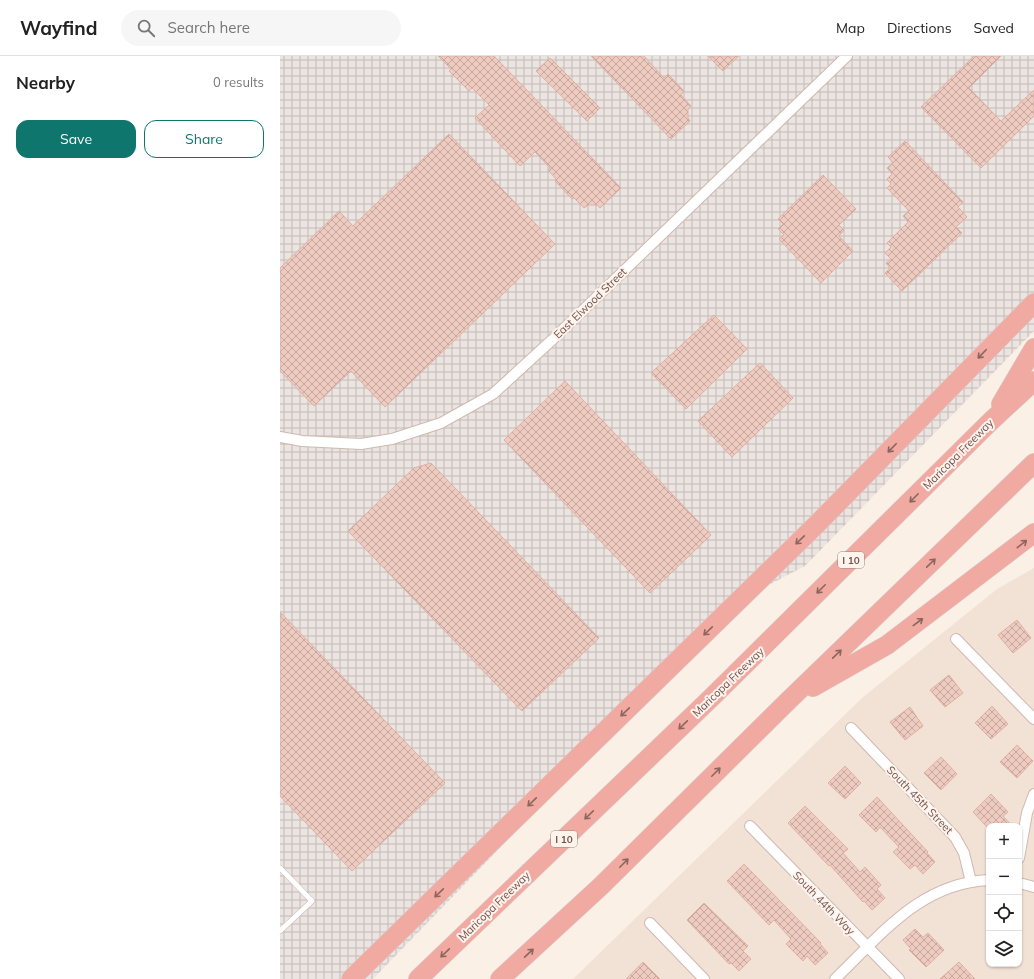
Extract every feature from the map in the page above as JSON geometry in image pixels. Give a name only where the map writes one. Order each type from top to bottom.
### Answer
[{"type":"highway","points":[[1010,326],[1034,298]]},
{"type":"highway","points":[[351,979],[818,523],[1034,303]]},
{"type":"highway","points":[[991,421],[1034,348]]},
{"type":"highway","name":"Maricopa Freeway","points":[[418,979],[711,698],[991,421],[1034,381]]},
{"type":"highway","points":[[500,979],[601,886],[789,700],[1034,463]]},
{"type":"highway","points":[[789,700],[886,645],[1034,533]]},
{"type":"street","name":"East Elwood Street","points":[[280,437],[302,441],[361,444],[392,439],[441,423],[493,394],[552,340],[847,56]]},
{"type":"street","points":[[956,639],[1034,719]]},
{"type":"street","name":"South 45th Street","points":[[851,728],[955,837],[964,853],[971,882]]},
{"type":"street","points":[[1022,841],[1027,813],[1034,794]]},
{"type":"street","name":"South 44th Way","points":[[750,826],[899,979]]},
{"type":"street","points":[[835,979],[919,901],[948,887],[986,880]]},
{"type":"street","points":[[1022,884],[1034,887]]},
{"type":"street","points":[[650,923],[704,979]]},
{"type":"lane","points":[[280,868],[312,901],[280,931]]},
{"type":"shaded area","points":[[280,56],[1034,56],[1034,331],[805,566],[740,600],[373,979],[280,979]]},
{"type":"shaded area","points":[[1034,568],[1034,979],[573,979],[862,698],[997,589]]},
{"type":"building","points":[[438,56],[494,56],[621,188],[600,208],[597,205],[588,205],[584,208],[574,198],[572,199],[555,181],[556,179],[548,170],[550,168],[535,152],[520,166],[475,118],[489,105],[472,88],[469,91],[449,71],[451,69]]},
{"type":"building","points":[[591,56],[644,56],[664,78],[668,74],[684,91],[681,95],[691,106],[688,109],[688,118],[690,121],[671,139]]},
{"type":"building","points":[[708,56],[739,56],[723,71]]},
{"type":"building","points":[[974,56],[1001,56],[969,88],[1001,121],[1034,90],[1034,116],[981,168],[921,107]]},
{"type":"building","points":[[550,58],[600,108],[587,121],[536,71]]},
{"type":"building","points":[[449,134],[555,244],[385,407],[351,371],[314,406],[280,371],[280,268],[339,211],[353,226]]},
{"type":"building","points":[[905,141],[963,202],[958,207],[967,217],[956,227],[962,233],[902,291],[885,273],[890,268],[886,263],[891,259],[885,253],[891,247],[887,243],[908,222],[903,216],[909,211],[887,188],[891,184],[887,179],[892,174],[887,168],[893,163],[888,157]]},
{"type":"building","points":[[823,175],[856,209],[839,225],[844,230],[839,236],[853,251],[821,283],[779,239],[784,235],[778,229],[783,224],[778,219]]},
{"type":"building","points":[[714,315],[747,349],[686,409],[651,373]]},
{"type":"building","points":[[760,363],[793,398],[732,457],[698,421]]},
{"type":"building","points":[[565,381],[711,535],[650,593],[504,440]]},
{"type":"building","points":[[431,463],[599,638],[522,711],[348,531],[414,468]]},
{"type":"building","points":[[280,612],[445,783],[352,871],[280,796]]},
{"type":"building","points":[[1017,620],[1031,638],[1013,653],[998,635]]},
{"type":"building","points":[[949,675],[963,693],[945,707],[930,690]]},
{"type":"building","points":[[992,706],[1008,724],[991,739],[975,723]]},
{"type":"building","points":[[910,707],[923,726],[905,740],[890,722]]},
{"type":"building","points":[[1017,745],[1033,761],[1017,778],[1000,762]]},
{"type":"building","points":[[941,757],[957,774],[941,790],[924,773]]},
{"type":"building","points":[[845,766],[861,783],[845,799],[828,783]]},
{"type":"building","points":[[991,794],[1008,812],[1003,816],[1009,823],[986,823],[986,826],[973,812]]},
{"type":"building","points":[[877,797],[928,852],[927,853],[935,862],[923,874],[915,865],[910,869],[893,852],[899,847],[880,827],[876,832],[859,815]]},
{"type":"building","points":[[805,806],[848,849],[843,853],[860,872],[865,867],[881,885],[877,889],[885,898],[872,910],[788,823]]},
{"type":"building","points":[[744,864],[821,943],[820,944],[828,953],[815,965],[807,956],[803,961],[786,944],[791,939],[774,920],[769,925],[727,881]]},
{"type":"building","points":[[704,903],[748,946],[743,951],[751,959],[739,971],[731,963],[729,964],[687,920]]},
{"type":"building","points":[[915,929],[923,937],[928,933],[944,950],[926,967],[909,950],[911,949],[903,940]]},
{"type":"building","points":[[643,962],[660,979],[626,979]]},
{"type":"building","points":[[959,962],[975,979],[940,979]]}]
